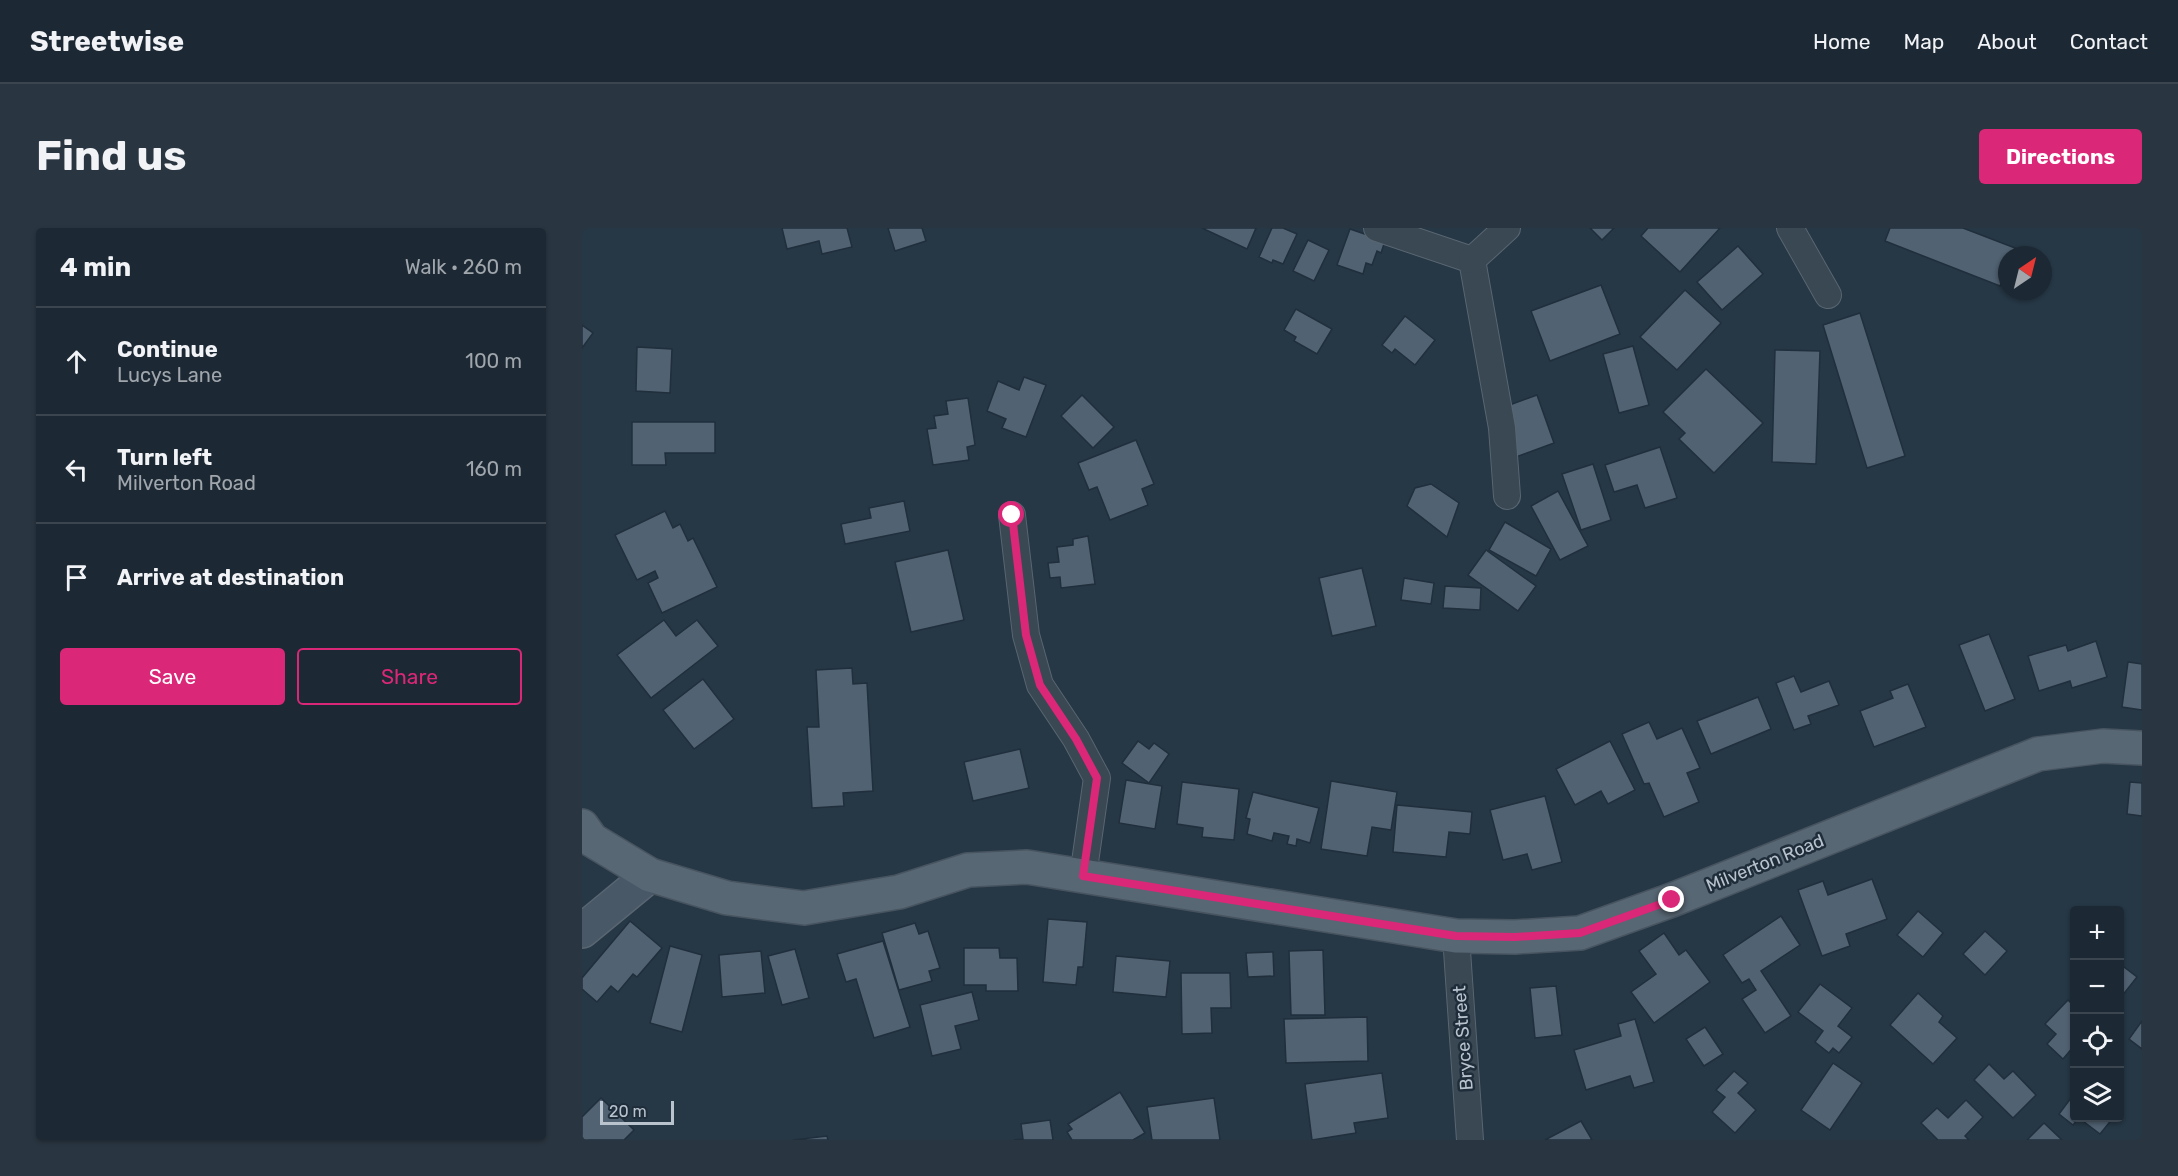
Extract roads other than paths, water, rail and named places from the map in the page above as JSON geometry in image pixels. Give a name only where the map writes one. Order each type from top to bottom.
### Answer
[{"type":"main road","name":"Milverton Road","points":[[582,826],[592,840],[650,875],[727,898],[804,908],[899,892],[968,870],[1027,867],[1456,936],[1515,937],[1580,933],[1672,900],[2038,754],[2103,746],[2142,748]]},
{"type":"street","points":[[1377,228],[1472,261]]},
{"type":"street","points":[[1472,261],[1507,228]]},
{"type":"street","points":[[1790,228],[1828,295]]},
{"type":"street","points":[[1472,261],[1502,428],[1507,496]]},
{"type":"street","points":[[1012,515],[1026,635],[1040,685],[1076,739],[1097,778],[1083,876]]},
{"type":"street","points":[[582,931],[650,875]]},
{"type":"street","name":"Bryce Street","points":[[1456,936],[1470,1140]]}]
